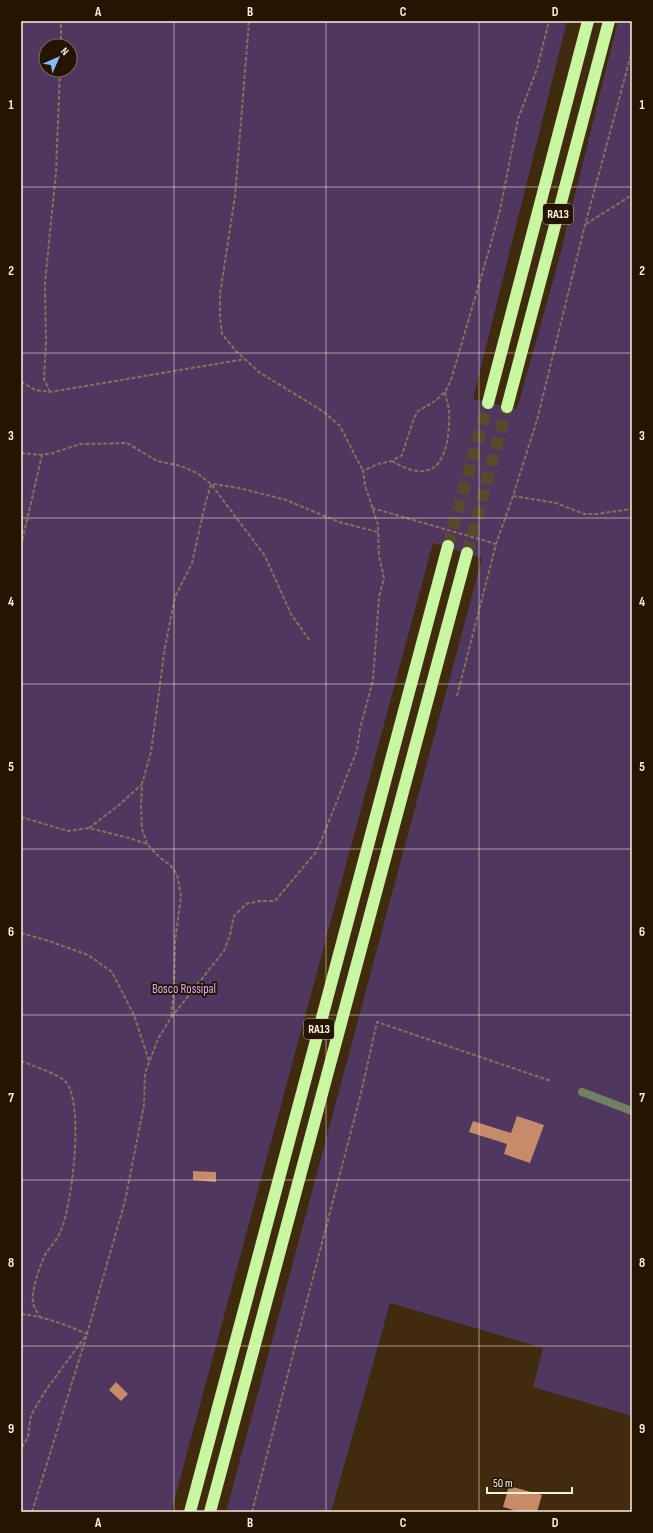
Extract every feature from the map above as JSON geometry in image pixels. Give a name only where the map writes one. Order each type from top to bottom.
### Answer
[{"type":"highway","name":"RA13","points":[[488,403],[588,21]]},
{"type":"highway","name":"RA13","points":[[507,408],[608,21]]},
{"type":"highway","name":"RA13","points":[[190,1512],[448,546]]},
{"type":"highway","name":"RA13","points":[[210,1512],[467,553]]},
{"type":"street","points":[[582,1092],[632,1111]]},
{"type":"path","points":[[60,38],[61,21]]},
{"type":"path","points":[[32,1512],[87,1334],[125,1200],[142,1111],[145,1073],[158,1039],[170,1019],[224,951],[230,935],[234,916],[246,904],[260,901],[274,901],[316,852],[357,750],[360,729],[373,680],[379,597],[384,578],[379,556],[378,525],[365,485],[363,471],[340,426],[324,412],[259,372],[222,334],[220,294],[235,196],[249,21]]},
{"type":"path","points":[[363,471],[378,464],[392,461],[402,454],[414,418],[418,411],[435,401],[445,392],[451,380],[500,210],[518,119],[537,69],[548,21]]},
{"type":"path","points":[[457,696],[496,544],[537,420],[585,225],[632,52]]},
{"type":"path","points":[[50,392],[44,379],[46,342],[45,283],[56,172],[60,78]]},
{"type":"path","points":[[585,225],[632,195]]},
{"type":"path","points":[[21,382],[36,390],[50,392],[245,359]]},
{"type":"path","points":[[392,461],[403,467],[416,471],[428,470],[438,464],[445,452],[448,431],[449,410],[445,392]]},
{"type":"path","points":[[21,453],[42,455],[80,444],[102,442],[127,443],[157,461],[181,466],[197,473],[211,484],[265,556],[291,614],[310,641]]},
{"type":"path","points":[[21,546],[42,455]]},
{"type":"path","points":[[211,484],[239,488],[286,500],[339,522],[378,532]]},
{"type":"path","points":[[170,1019],[174,989],[175,942],[181,896],[177,874],[170,865],[158,857],[147,844],[142,830],[142,784],[151,752],[165,647],[175,598],[192,563],[211,484]]},
{"type":"path","points":[[513,496],[556,503],[584,514],[596,514],[632,509]]},
{"type":"path","points":[[372,508],[496,544]]},
{"type":"path","points":[[90,828],[142,784]]},
{"type":"path","points":[[21,817],[68,831],[90,828],[147,844]]},
{"type":"path","points":[[21,933],[88,955],[112,972],[134,1015],[150,1062]]},
{"type":"path","points":[[252,1512],[359,1100],[377,1022],[551,1081]]},
{"type":"path","points":[[21,1061],[44,1070],[66,1082],[75,1102],[76,1146],[69,1209],[61,1232],[46,1255],[33,1291],[33,1304],[40,1317]]},
{"type":"path","points":[[21,1314],[40,1317],[87,1334]]},
{"type":"path","points":[[21,1449],[28,1437],[31,1415],[46,1390],[87,1334]]},
{"type":"green space","name":"Bosco Rossipal","points":[[21,21],[567,21],[473,399],[517,409],[558,263],[618,21],[632,21],[632,1416],[533,1387],[543,1348],[390,1303],[331,1512],[226,1512],[482,558],[433,543],[171,1512],[21,1512]]},
{"type":"building","points":[[517,1116],[544,1125],[530,1163],[504,1154],[507,1144],[469,1132],[473,1121],[511,1133]]},
{"type":"building","points":[[193,1171],[216,1172],[216,1182],[193,1180]]},
{"type":"building","points":[[116,1382],[128,1394],[121,1401],[109,1390]]},
{"type":"building","points":[[509,1486],[542,1495],[537,1512],[521,1512],[503,1507]]},
{"type":"tunnel","points":[[448,546],[488,403]]},
{"type":"tunnel","points":[[467,553],[507,407]]}]
